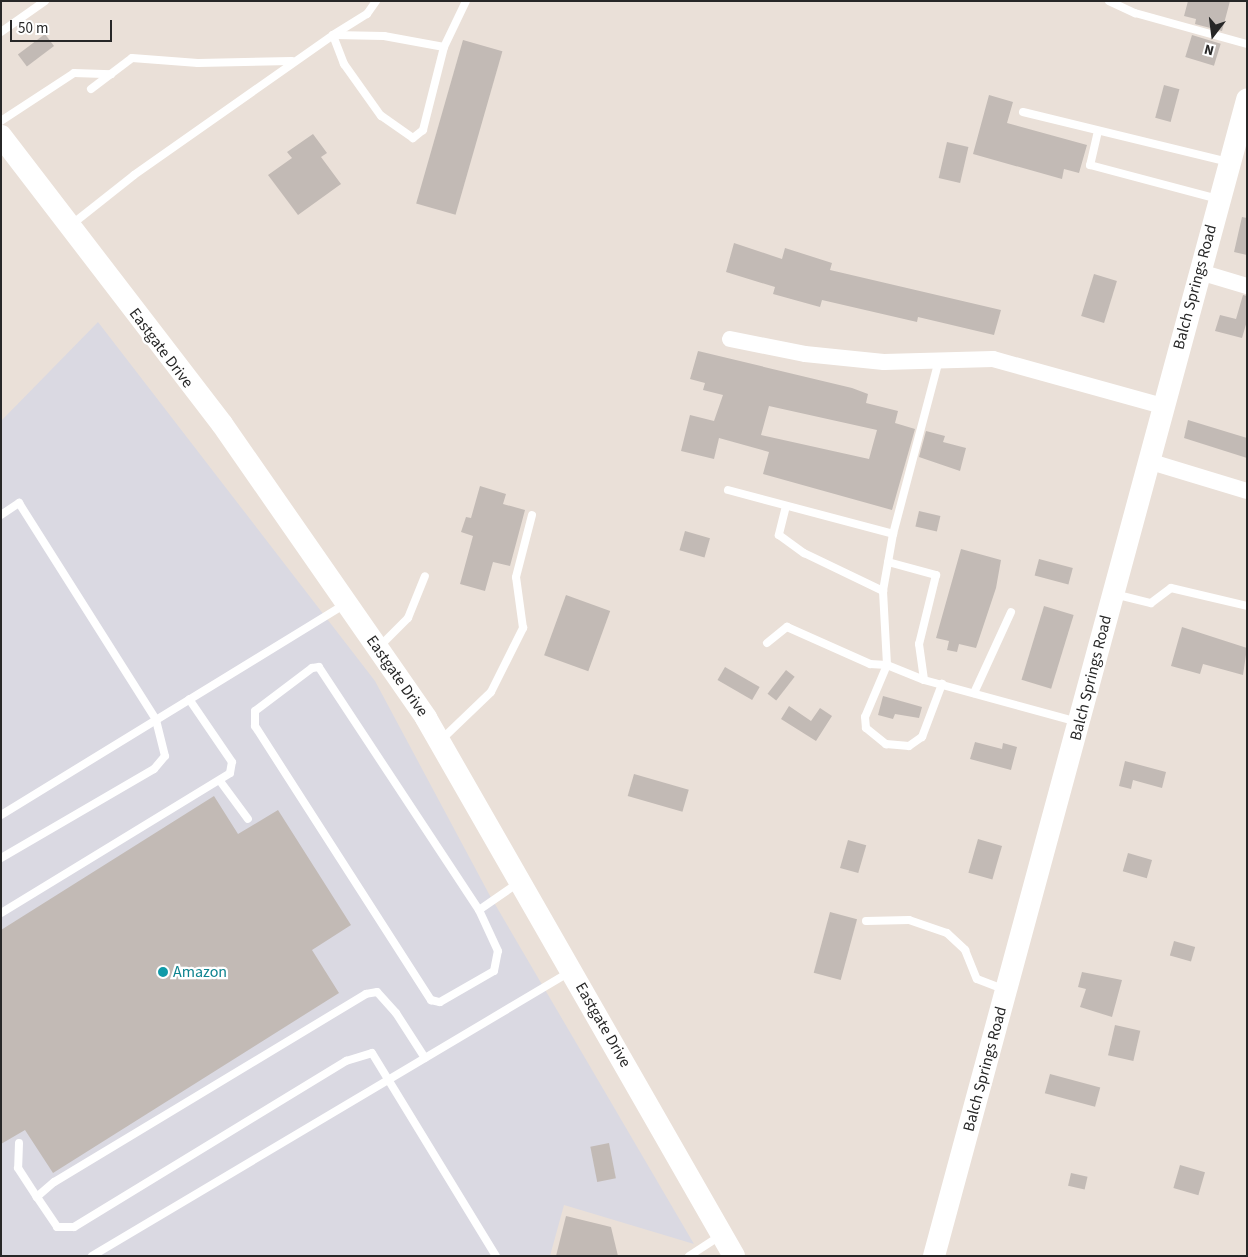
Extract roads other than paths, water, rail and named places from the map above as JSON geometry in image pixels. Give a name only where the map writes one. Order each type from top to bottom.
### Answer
[{"type":"street","name":"Balch Springs Road","points":[[934,1256],[1080,723],[1162,406],[1247,100]]},
{"type":"street","name":"Eastgate Drive","points":[[1,136],[222,424],[378,648],[440,741],[734,1256]]},
{"type":"street","points":[[1200,272],[1247,286]]},
{"type":"street","points":[[730,339],[805,354],[884,362],[939,358],[993,359],[1162,406]]},
{"type":"street","points":[[1148,460],[1247,491]]},
{"type":"lane","points":[[1,32],[45,1]]},
{"type":"lane","points":[[70,226],[294,61],[367,14],[376,1]]},
{"type":"lane","points":[[333,35],[344,64],[381,116],[414,138],[423,130],[444,46],[466,1]]},
{"type":"lane","points":[[1109,1],[1135,13],[1247,44]]},
{"type":"lane","points":[[333,35],[384,36],[444,46]]},
{"type":"lane","points":[[91,89],[132,58],[198,63],[294,61]]},
{"type":"lane","points":[[1,121],[74,73],[111,74]]},
{"type":"lane","points":[[1023,112],[1230,163]]},
{"type":"lane","points":[[1098,131],[1090,165],[1220,200]]},
{"type":"lane","points":[[939,358],[893,534],[883,591],[887,665],[864,716],[866,728],[886,744],[909,746],[922,737],[942,684]]},
{"type":"lane","points":[[728,490],[893,534]]},
{"type":"lane","points":[[1,515],[19,503],[156,720],[165,756],[154,768],[1,858]]},
{"type":"lane","points":[[786,506],[779,535],[804,553],[883,591]]},
{"type":"lane","points":[[440,741],[491,692],[514,651],[523,628],[516,577],[532,515]]},
{"type":"lane","points":[[888,562],[936,574],[919,644],[924,680]]},
{"type":"lane","points":[[378,648],[408,618],[425,576]]},
{"type":"lane","points":[[1112,594],[1151,603],[1171,588],[1247,606]]},
{"type":"lane","points":[[1,815],[346,603]]},
{"type":"lane","points":[[974,693],[1010,612]]},
{"type":"lane","points":[[767,642],[787,627],[870,664],[887,665],[924,680],[1080,723]]},
{"type":"lane","points":[[312,668],[318,668],[479,910],[498,951],[494,971],[440,1002],[431,1000],[255,726],[255,711],[312,668]]},
{"type":"lane","points":[[1,913],[230,773],[232,762],[190,699]]},
{"type":"lane","points":[[220,780],[248,819]]},
{"type":"lane","points":[[479,910],[520,881]]},
{"type":"lane","points":[[866,921],[909,920],[947,933],[965,950],[977,978],[1007,990]]},
{"type":"lane","points":[[92,1256],[572,971]]},
{"type":"lane","points":[[37,1197],[54,1182],[366,994],[377,992],[396,1013],[425,1058]]},
{"type":"lane","points":[[19,1143],[18,1168],[57,1227],[74,1227],[346,1061],[372,1053],[496,1256]]},
{"type":"lane","points":[[689,1256],[722,1235]]},
{"type":"place","name":"Amazon","points":[[163,972]]}]
